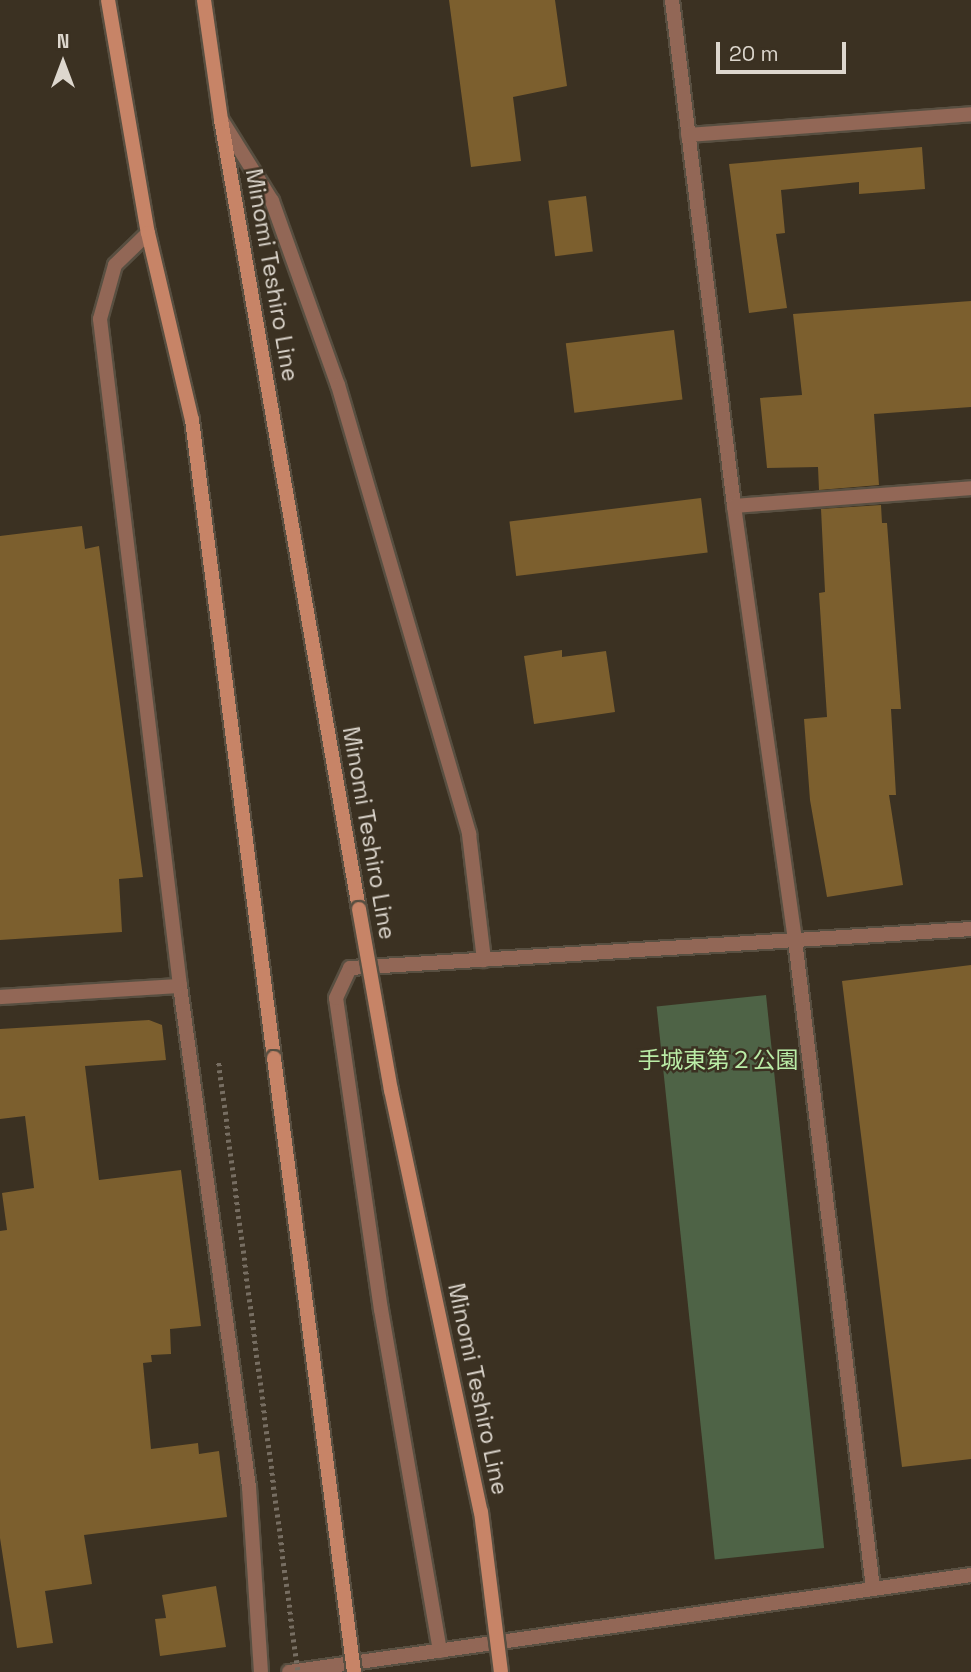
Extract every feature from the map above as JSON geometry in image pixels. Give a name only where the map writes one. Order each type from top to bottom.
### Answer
[{"type":"main road","points":[[108,0],[148,233],[192,420],[354,1672]]},
{"type":"main road","name":"Minomi Teshiro Line","points":[[204,0],[221,120],[391,1090],[481,1512],[502,1672]]},
{"type":"street","points":[[672,0],[734,506],[795,940],[873,1588]]},
{"type":"street","points":[[688,135],[971,114]]},
{"type":"street","points":[[221,120],[272,201],[338,386],[469,834],[484,960]]},
{"type":"street","points":[[148,233],[115,265],[100,319],[180,986],[249,1487],[261,1672]]},
{"type":"street","points":[[734,506],[971,488]]},
{"type":"street","points":[[440,1651],[381,1310],[336,998],[350,968],[971,929]]},
{"type":"street","points":[[0,997],[180,986]]},
{"type":"street","points":[[289,1672],[971,1575]]},
{"type":"path","points":[[219,1063],[298,1672]]},
{"type":"green space","name":"手城東第２公園","points":[[766,995],[824,1548],[715,1559],[657,1006]]},
{"type":"building","points":[[449,0],[555,0],[567,86],[513,97],[521,161],[471,167]]},
{"type":"building","points":[[922,147],[925,189],[859,194],[859,182],[781,190],[785,233],[776,234],[787,308],[749,313],[729,164]]},
{"type":"building","points":[[586,196],[593,252],[555,256],[548,201]]},
{"type":"building","points":[[971,301],[971,407],[874,414],[879,485],[819,490],[818,467],[767,468],[760,398],[802,395],[793,314]]},
{"type":"building","points":[[674,330],[683,399],[574,413],[566,343]]},
{"type":"building","points":[[701,498],[708,553],[516,576],[509,522]]},
{"type":"building","points":[[881,505],[882,523],[887,523],[901,709],[891,709],[896,795],[889,795],[903,885],[827,897],[810,800],[804,719],[827,717],[819,593],[825,592],[821,509]]},
{"type":"building","points":[[82,526],[85,549],[99,546],[143,877],[119,879],[122,932],[0,940],[0,536]]},
{"type":"building","points":[[562,650],[562,657],[606,651],[615,712],[534,724],[524,656]]},
{"type":"building","points":[[971,965],[971,1459],[902,1467],[842,981]]},
{"type":"building","points":[[149,1020],[162,1025],[166,1060],[85,1066],[99,1180],[181,1170],[201,1326],[170,1329],[171,1354],[151,1355],[152,1362],[143,1363],[151,1449],[198,1443],[199,1454],[219,1451],[227,1517],[84,1535],[92,1584],[45,1591],[53,1643],[17,1648],[0,1538],[0,1231],[7,1230],[2,1193],[34,1188],[25,1116],[0,1119],[0,1029]]},
{"type":"building","points":[[216,1586],[226,1647],[160,1656],[155,1619],[166,1618],[162,1595]]}]
